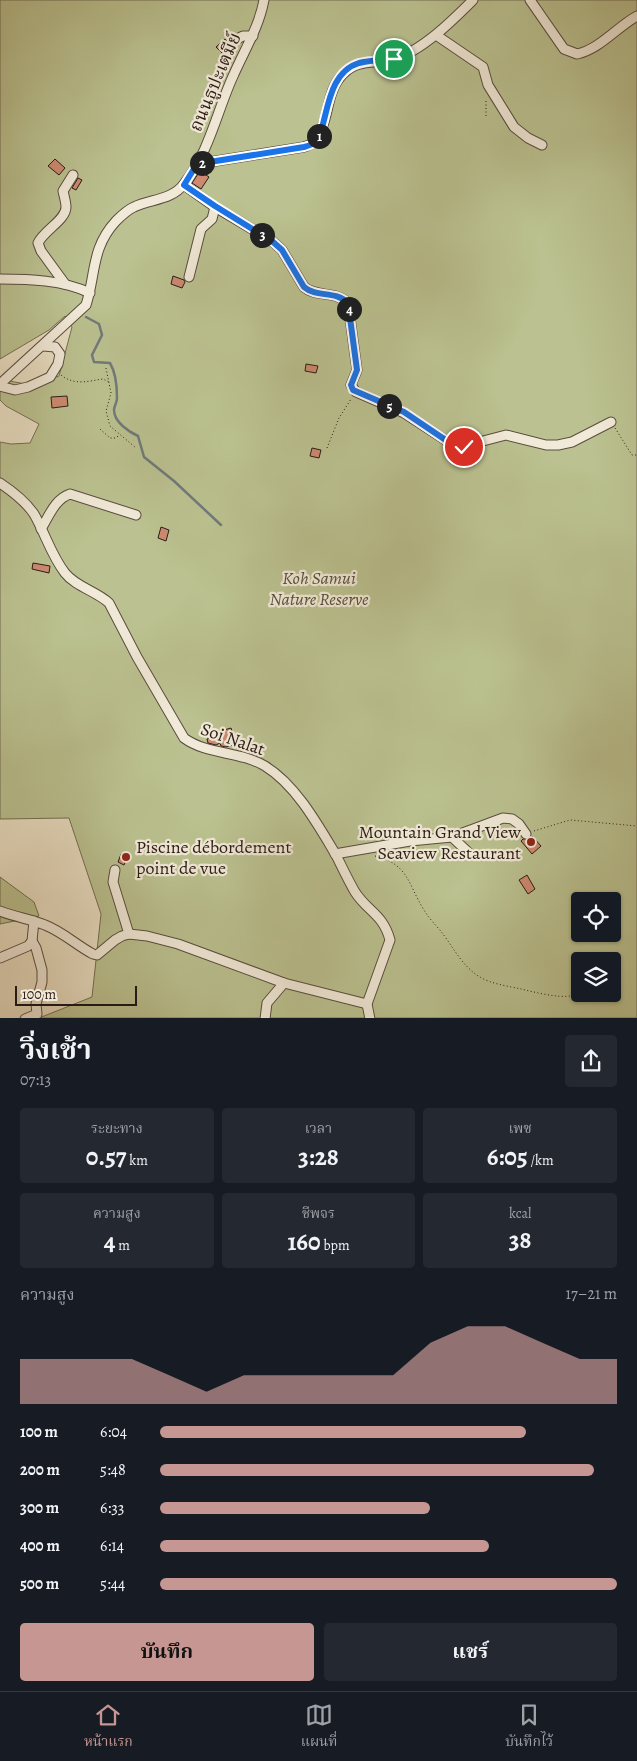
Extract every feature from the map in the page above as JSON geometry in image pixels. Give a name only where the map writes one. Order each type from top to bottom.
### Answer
[{"type":"street","name":"ถนนธูปะเตมีย์","points":[[0,385],[86,305],[98,249],[106,232],[122,215],[133,207],[174,194],[184,185],[197,164],[215,126],[233,75],[260,16],[264,0]]},
{"type":"street","points":[[197,164],[304,147],[311,144],[316,141],[321,130],[331,93],[338,79],[345,71],[358,64],[394,59],[409,52],[436,35],[473,0]]},
{"type":"street","points":[[530,0],[564,49],[577,54],[590,50],[637,16]]},
{"type":"street","points":[[436,35],[483,67],[488,85],[514,127],[528,138],[542,144]]},
{"type":"street","points":[[233,41],[243,36],[252,36]]},
{"type":"street","points":[[65,284],[41,252],[38,243],[41,237],[64,215],[66,207],[63,191],[73,175]]},
{"type":"street","points":[[184,185],[272,241],[282,250],[304,287],[308,290],[334,294],[348,303],[357,370],[351,385],[356,392],[404,412],[456,447],[506,435],[546,445],[558,445],[572,442],[611,422]]},
{"type":"street","points":[[189,277],[201,229],[212,219],[215,206]]},
{"type":"street","points":[[0,279],[65,284],[90,293]]},
{"type":"street","points":[[0,385],[14,390],[28,387],[50,377],[58,364],[60,354],[55,347],[43,346]]},
{"type":"street","name":"Soi Nalat","points":[[0,483],[13,492],[33,512],[46,540],[66,574],[81,586],[109,603],[136,657],[184,738],[202,748],[237,755],[267,767],[299,797],[335,854],[355,892],[388,929],[390,940],[367,1004]]},
{"type":"street","points":[[41,529],[56,504],[64,496],[70,494],[136,514]]},
{"type":"street","points":[[335,854],[452,836],[503,818],[512,819],[519,824],[526,834]]},
{"type":"street","points":[[452,836],[469,853]]},
{"type":"street","points":[[115,870],[114,882],[128,934]]},
{"type":"street","points":[[0,911],[57,930],[93,954],[98,955],[115,940],[128,934],[147,936],[178,944],[284,983],[367,1004],[370,1018]]},
{"type":"street","points":[[25,1018],[38,1014],[36,1004],[42,982],[40,960],[32,941],[34,921]]},
{"type":"street","points":[[0,958],[23,950],[32,941]]},
{"type":"street","points":[[265,1018],[267,1003],[284,983]]},
{"type":"path","points":[[106,368],[111,393],[106,411],[110,426],[136,448]]},
{"type":"path","points":[[65,378],[81,383],[88,380],[103,379],[109,383]]},
{"type":"path","points":[[327,448],[340,418],[356,392]]},
{"type":"path","points":[[611,422],[632,454],[637,455]]},
{"type":"path","points":[[100,429],[110,438],[120,435]]},
{"type":"path","points":[[526,834],[570,820],[637,826]]},
{"type":"path","points":[[370,855],[387,859],[401,869],[412,884],[424,910],[472,972],[482,979],[533,992],[562,997],[571,995]]},
{"type":"green space","name":"Koh Samui Nature Reserve","points":[[0,0],[637,0],[637,1018],[39,1018],[92,997],[101,914],[69,818],[0,819],[0,442],[11,444],[30,443],[39,424],[6,406],[0,400],[0,385],[6,380],[33,384],[59,376],[72,327],[65,316],[49,330],[0,359]]},
{"type":"green space","points":[[0,877],[34,902],[39,916],[0,924]]},
{"type":"building","points":[[225,39],[230,46],[222,53],[216,47]]},
{"type":"building","points":[[55,159],[65,168],[59,175],[48,166]]},
{"type":"building","points":[[200,171],[209,177],[201,189],[192,183]]},
{"type":"building","points":[[78,178],[82,180],[76,190],[72,188]]},
{"type":"building","points":[[173,276],[184,280],[182,288],[171,284]]},
{"type":"building","points":[[306,364],[318,366],[316,373],[305,371]]},
{"type":"building","points":[[67,396],[68,406],[52,408],[51,397]]},
{"type":"building","points":[[312,448],[321,450],[319,458],[310,456]]},
{"type":"building","points":[[161,527],[169,530],[166,541],[158,538]]},
{"type":"building","points":[[33,563],[50,566],[49,573],[32,569]]},
{"type":"building","points":[[231,728],[236,744],[226,747],[221,746],[220,743],[216,745],[208,743],[207,739],[218,736],[217,732]]},
{"type":"building","points":[[532,836],[541,846],[532,854],[521,841]]},
{"type":"building","points":[[121,854],[128,856],[124,865],[118,862]]},
{"type":"building","points":[[527,875],[535,889],[528,894],[519,880]]},
{"type":"waterway","points":[[86,317],[99,324],[102,335],[92,355],[94,362],[110,363],[114,371],[117,389],[117,400],[114,410],[116,419],[126,429],[138,436],[144,457],[174,481],[221,525]]},
{"type":"place","name":"Mountain Grand View Seaview Restaurant","points":[[531,842]]},
{"type":"place","name":"Piscine débordement point de vue","points":[[126,857]]},
{"type":"route","points":[[394,59],[358,64],[345,71],[338,79],[331,93],[316,141],[304,147],[197,164],[184,185],[272,241],[282,250],[304,287],[308,290],[334,294],[348,303],[357,370],[351,385],[353,390],[404,412],[456,447],[464,447]]}]
